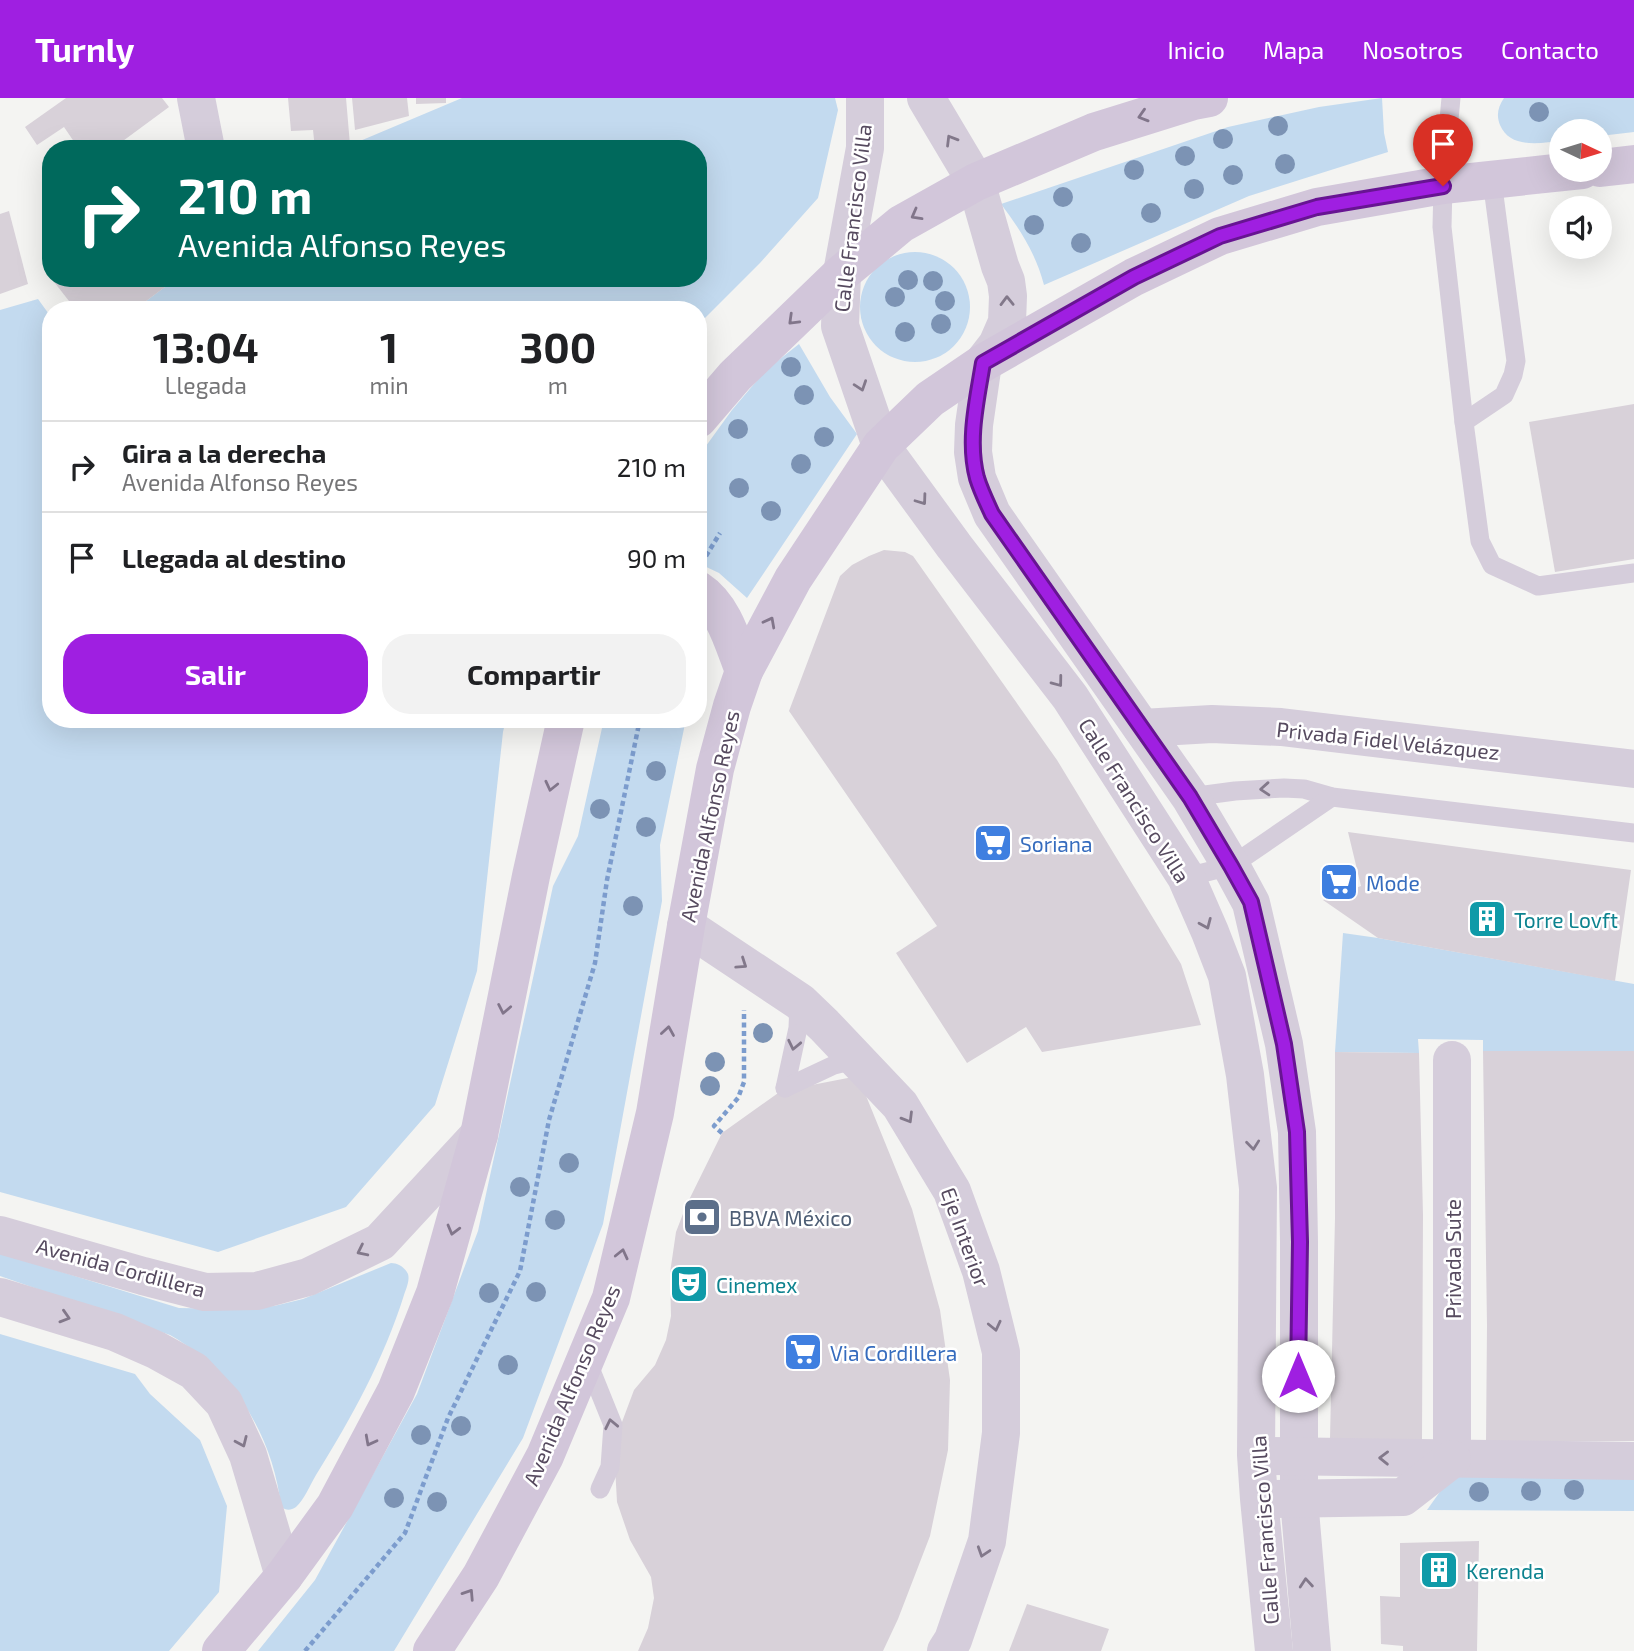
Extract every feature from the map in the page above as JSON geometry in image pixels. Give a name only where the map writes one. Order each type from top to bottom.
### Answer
[{"type":"main road","points":[[707,409],[735,376],[842,273],[901,224],[976,182],[1094,132],[1209,98]]},
{"type":"main road","points":[[1612,167],[1634,164]]},
{"type":"main road","name":"Avenida Alfonso Reyes","points":[[432,1651],[481,1576],[545,1455],[611,1298],[655,1113],[715,769],[744,671],[793,579],[881,446],[930,400],[983,363],[1134,277],[1220,236],[1317,207],[1443,186],[1549,174]]},
{"type":"main road","points":[[707,590],[744,671]]},
{"type":"main road","points":[[221,1651],[284,1576],[335,1506],[396,1391],[435,1293],[479,1135],[564,728]]},
{"type":"street","points":[[196,98],[204,140]]},
{"type":"street","name":"Calle Francisco Villa","points":[[865,98],[865,148],[842,273],[840,326],[881,446],[1070,697],[1186,877],[1227,976],[1245,1075],[1258,1188],[1256,1455],[1273,1651]]},
{"type":"street","name":"Calle Francisco Villa","points":[[926,98],[976,182],[1006,281],[1007,322],[997,345],[983,363],[974,425],[977,478],[992,514],[1190,797],[1251,902],[1284,1044],[1297,1132],[1300,1242],[1298,1499],[1312,1651]]},
{"type":"street","name":"Privada Fidel Velázquez","points":[[1142,728],[1212,724],[1281,727],[1634,769]]},
{"type":"street","name":"Eje Interior","points":[[686,926],[800,1002],[900,1105],[952,1191],[981,1271],[1001,1352],[1001,1433],[987,1541],[953,1640],[946,1651]]},
{"type":"street","points":[[1227,976],[1267,967]]},
{"type":"street","name":"Privada Sute","points":[[1452,1060],[1452,1459]]},
{"type":"street","name":"Avenida Cordillera","points":[[0,1235],[205,1292],[257,1291],[308,1277],[380,1242],[479,1135]]},
{"type":"street","points":[[0,1297],[115,1332],[194,1371],[224,1403],[248,1455],[284,1576]]},
{"type":"street","points":[[1256,1455],[1634,1461]]},
{"type":"street","points":[[1259,1499],[1403,1497],[1452,1459]]},
{"type":"lane","points":[[1451,98],[1442,227],[1480,541],[1492,565],[1538,586],[1634,573]]},
{"type":"lane","points":[[1464,422],[1504,395],[1516,361],[1492,180]]},
{"type":"lane","points":[[1190,797],[1235,791],[1304,789],[1332,797],[1634,832]]},
{"type":"lane","points":[[1186,877],[1231,866],[1332,797]]},
{"type":"lane","points":[[800,1002],[798,1028],[785,1088],[834,1065],[858,1059]]},
{"type":"lane","points":[[586,1358],[613,1425],[610,1467],[600,1489]]},
{"type":"path","points":[[707,562],[720,533]]},
{"type":"path","points":[[305,1651],[405,1533],[448,1418],[520,1271],[549,1120],[595,963],[607,880],[638,728]]},
{"type":"path","points":[[722,1133],[714,1126],[738,1098],[744,1082],[742,964]]},
{"type":"shaded area","points":[[462,98],[835,98],[838,110],[818,198],[760,263],[707,316],[707,301],[146,301],[165,287],[707,287],[707,140],[362,140]]},
{"type":"shaded area","points":[[1382,98],[1388,152],[1249,196],[1044,285],[1027,242],[1001,204],[1228,127],[1319,107]]},
{"type":"shaded area","points":[[1504,98],[1634,98],[1634,132],[1612,135],[1612,119],[1549,119],[1549,142],[1526,143],[1505,133],[1499,121],[1500,105]]},
{"type":"shaded area","points":[[915,252],[936,256],[954,268],[966,286],[970,307],[966,328],[954,346],[936,358],[915,362],[894,358],[876,346],[864,328],[860,307],[864,286],[876,268],[894,256]]},
{"type":"shaded area","points":[[38,299],[42,305],[42,728],[504,728],[477,971],[435,1105],[346,1207],[218,1252],[0,1192],[0,310]]},
{"type":"shaded area","points":[[799,344],[830,397],[857,434],[747,598],[719,573],[707,567],[707,445],[766,370]]},
{"type":"shaded area","points":[[602,728],[684,728],[660,845],[662,901],[603,1224],[523,1438],[394,1651],[258,1651],[315,1580],[417,1394],[478,1231],[553,886],[578,836]]},
{"type":"shaded area","points":[[1343,933],[1634,984],[1634,1051],[1483,1051],[1483,1040],[1418,1039],[1419,1053],[1335,1052]]},
{"type":"shaded area","points":[[0,1253],[179,1308],[234,1309],[274,1306],[303,1299],[391,1263],[403,1267],[408,1279],[396,1319],[366,1388],[304,1496],[296,1507],[288,1510],[281,1507],[275,1472],[255,1423],[237,1393],[214,1366],[170,1335],[0,1276]]},
{"type":"shaded area","points":[[0,1334],[135,1374],[150,1394],[200,1440],[227,1506],[219,1592],[169,1651],[0,1651]]},
{"type":"shaded area","points":[[1454,1472],[1634,1472],[1634,1511],[1427,1510]]},
{"type":"building","points":[[66,98],[162,98],[169,107],[124,140],[73,140],[64,127],[37,145],[25,127]]},
{"type":"building","points":[[288,98],[346,98],[350,140],[314,140],[313,130],[291,131]]},
{"type":"building","points":[[352,98],[407,98],[409,116],[355,130]]},
{"type":"building","points":[[416,98],[446,98],[446,103],[416,104]]},
{"type":"building","points":[[9,211],[28,284],[0,294],[0,214]]},
{"type":"building","points":[[58,287],[165,287],[146,301],[69,301]]},
{"type":"building","points":[[1634,404],[1634,559],[1555,572],[1529,422]]},
{"type":"building","name":"Soriana","points":[[884,550],[905,552],[913,556],[1057,760],[1181,964],[1201,1025],[1042,1052],[1026,1027],[967,1063],[896,953],[937,926],[789,711],[840,576],[852,565]]},
{"type":"building","name":"Torre Lovft","points":[[1348,832],[1631,870],[1615,981],[1378,938],[1323,900],[1361,886]]},
{"type":"building","points":[[1483,1051],[1634,1051],[1634,1441],[1486,1442]]},
{"type":"building","points":[[1335,1052],[1419,1053],[1423,1215],[1422,1442],[1330,1439],[1335,1218]]},
{"type":"building","name":"Via Cordillera","points":[[858,1076],[912,1209],[940,1310],[950,1380],[948,1450],[930,1536],[883,1651],[638,1651],[648,1628],[654,1598],[651,1577],[630,1540],[617,1502],[615,1466],[619,1430],[634,1390],[655,1365],[666,1340],[671,1316],[670,1273],[676,1232],[722,1133],[781,1091]]},
{"type":"building","name":"Kerenda","points":[[1479,1541],[1477,1651],[1403,1651],[1403,1646],[1381,1644],[1380,1596],[1400,1597],[1400,1543]]},
{"type":"building","points":[[1027,1604],[1109,1629],[1101,1651],[1009,1651]]},
{"type":"place","name":"Soriana","points":[[993,843]]},
{"type":"place","name":"Mode","points":[[1339,882]]},
{"type":"place","name":"Torre Lovft","points":[[1487,919]]},
{"type":"place","name":"BBVA México","points":[[702,1217]]},
{"type":"place","name":"Cinemex","points":[[689,1284]]},
{"type":"place","name":"Via Cordillera","points":[[803,1352]]},
{"type":"place","name":"Kerenda","points":[[1439,1570]]},
{"type":"route","points":[[1298,1376],[1300,1242],[1297,1132],[1284,1044],[1251,902],[1190,797],[992,514],[977,478],[974,425],[983,363],[1134,277],[1220,236],[1317,207],[1443,186]]}]
